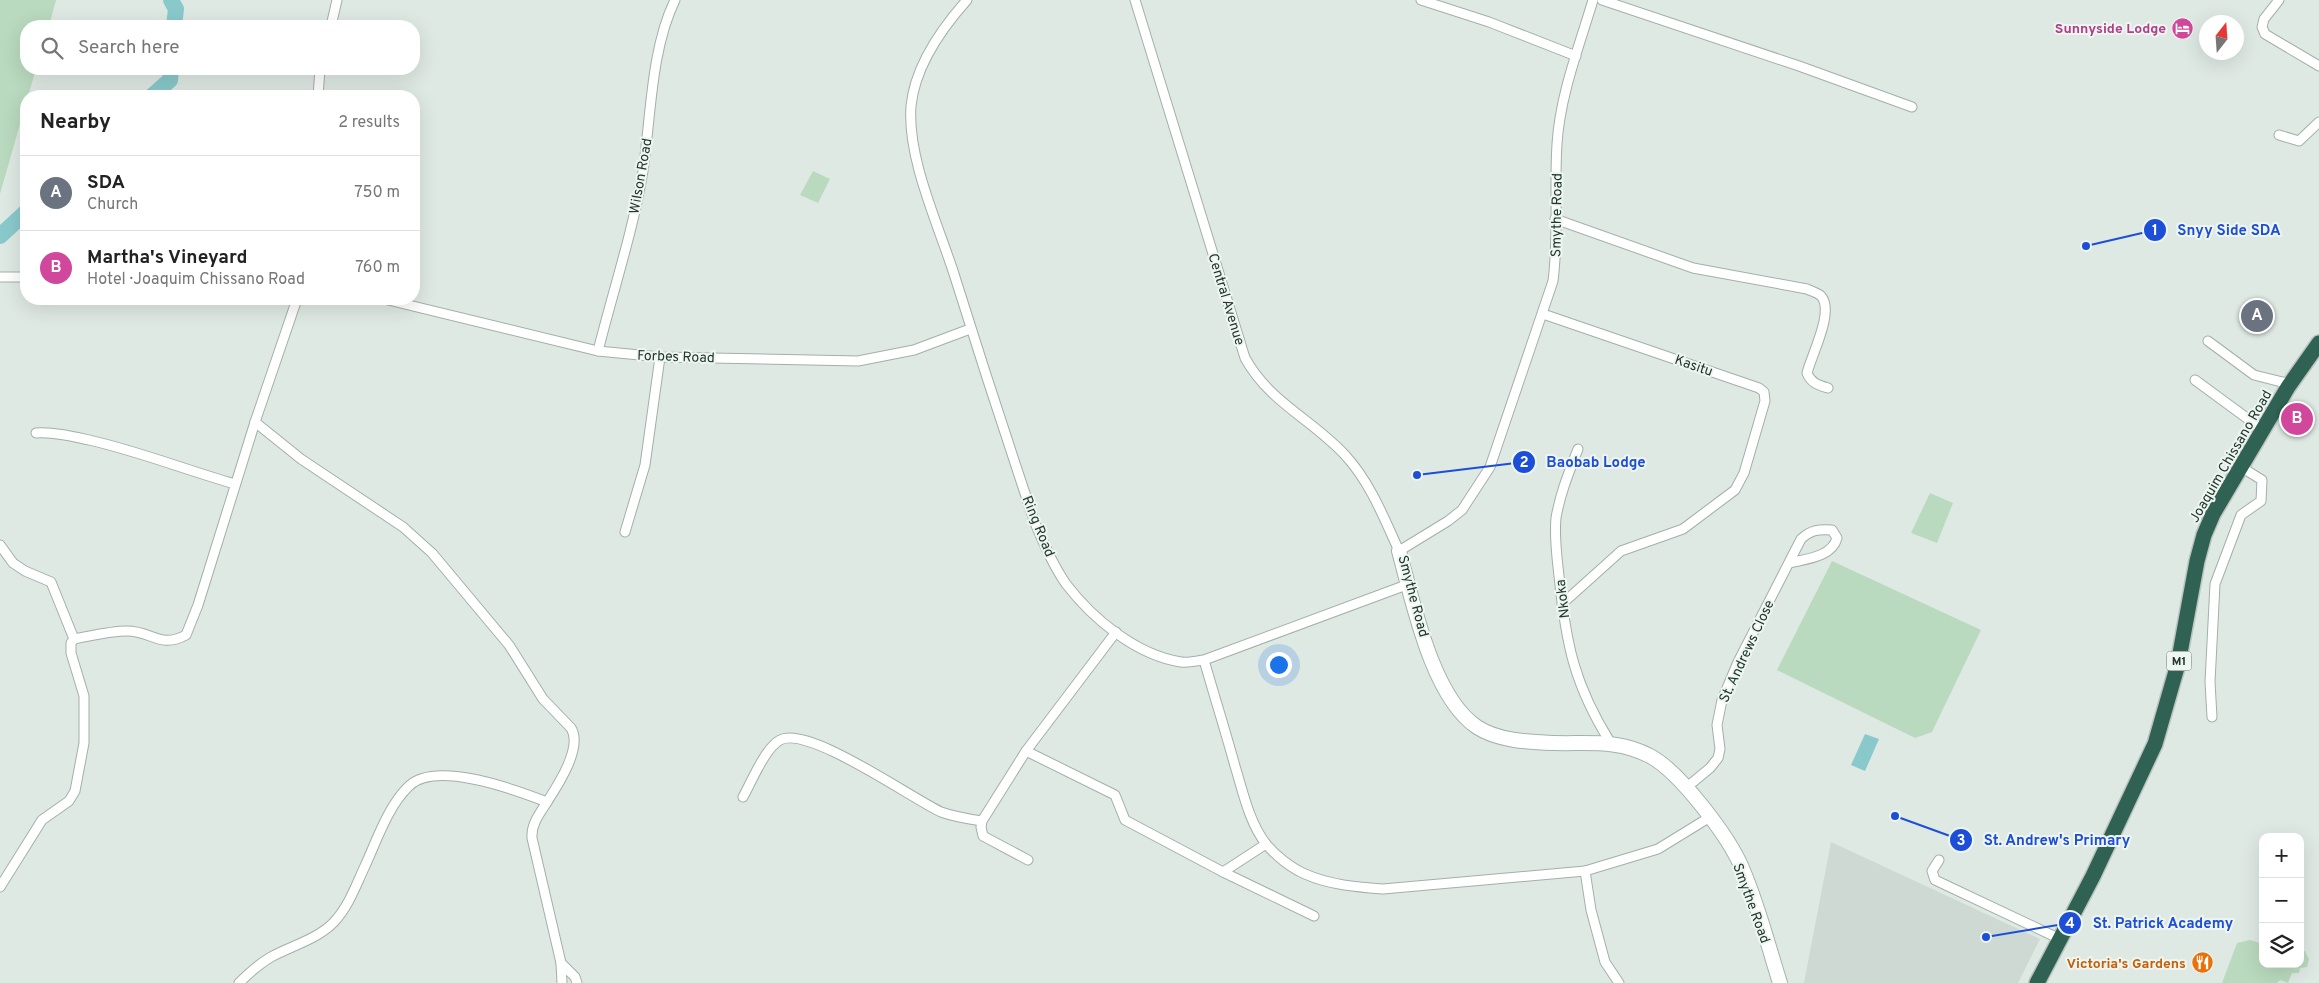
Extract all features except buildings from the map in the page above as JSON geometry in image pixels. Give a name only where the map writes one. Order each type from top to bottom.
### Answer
[{"type":"highway","name":"Joaquim Chissano Road","points":[[2037,983],[2093,876],[2155,744],[2178,664],[2197,561],[2204,535],[2213,514],[2290,384],[2319,342]]},
{"type":"street","points":[[332,20],[337,0]]},
{"type":"street","name":"Wilson Road","points":[[598,351],[631,225],[642,172],[658,50],[668,13],[675,0]]},
{"type":"street","name":"Ring Road","points":[[967,0],[949,20],[930,52],[915,84],[911,106],[912,133],[930,206],[1035,523],[1047,552],[1066,584],[1089,609],[1116,632],[1146,651],[1166,659],[1183,662],[1204,660],[1408,584]]},
{"type":"street","name":"Central Avenue","points":[[1135,0],[1245,358],[1265,387],[1335,445],[1357,469],[1376,502],[1399,551]]},
{"type":"street","points":[[1421,0],[1488,22],[1576,56]]},
{"type":"street","name":"Smythe Road","points":[[1593,0],[1560,114],[1557,144],[1556,255],[1553,281],[1503,433],[1490,467],[1462,510],[1448,521],[1399,551],[1434,667],[1452,702],[1470,722],[1486,732],[1530,742],[1610,742],[1652,756],[1687,787],[1710,817],[1742,867],[1780,983]]},
{"type":"street","points":[[1602,0],[1800,66],[1912,107]]},
{"type":"street","points":[[2280,0],[2264,19],[2262,27],[2265,34],[2319,66]]},
{"type":"street","points":[[318,90],[320,75]]},
{"type":"street","points":[[2279,136],[2299,141],[2319,122]]},
{"type":"street","points":[[1555,219],[1694,268],[1807,289],[1821,296],[1827,308],[1821,335],[1808,373],[1810,379],[1816,384],[1828,388]]},
{"type":"street","points":[[0,277],[20,278]]},
{"type":"street","points":[[74,639],[130,631],[157,640],[174,642],[186,635],[295,305]]},
{"type":"street","name":"Forbes Road","points":[[409,305],[598,351],[660,357],[858,360],[914,350],[970,329]]},
{"type":"street","name":"Kasitu","points":[[1543,314],[1759,388],[1764,392],[1765,401],[1744,473],[1735,490],[1692,524],[1621,551],[1562,604]]},
{"type":"street","points":[[2208,340],[2254,375],[2290,384]]},
{"type":"street","points":[[625,532],[645,465],[660,357]]},
{"type":"street","points":[[2195,380],[2263,430]]},
{"type":"street","points":[[255,422],[301,459],[403,527],[432,553],[509,645],[534,687],[575,734],[575,743],[564,774],[535,821],[532,830],[532,838],[562,963],[562,983]]},
{"type":"street","points":[[36,433],[51,432],[122,447],[186,470],[235,484]]},
{"type":"street","name":"Nkoka","points":[[1578,449],[1563,487],[1556,520],[1556,552],[1568,647],[1579,683],[1591,711],[1610,742]]},
{"type":"street","points":[[2212,717],[2210,682],[2215,584],[2241,515],[2261,501],[2262,480],[2241,467]]},
{"type":"street","name":"St. Andrews Close","points":[[1687,787],[1710,768],[1718,758],[1720,749],[1717,725],[1722,700],[1738,662],[1802,539],[1810,532],[1820,529],[1832,530],[1837,538],[1834,547],[1828,552],[1789,564]]},
{"type":"street","points":[[0,545],[14,563],[25,571],[51,582],[74,639]]},
{"type":"street","points":[[1028,860],[983,836],[982,821],[1026,751],[1116,632]]},
{"type":"street","points":[[0,887],[42,820],[69,801],[75,791],[84,743],[84,696],[71,653],[71,643],[74,639]]},
{"type":"street","points":[[1204,660],[1248,806],[1266,844],[1303,874],[1322,881],[1383,889],[1585,871],[1658,849],[1710,817]]},
{"type":"street","points":[[743,798],[770,749],[780,740],[792,738],[812,743],[843,756],[941,812],[960,818],[982,821]]},
{"type":"street","points":[[1026,751],[1115,795],[1125,820],[1223,872],[1314,916]]},
{"type":"street","points":[[239,983],[254,968],[271,957],[323,932],[334,923],[347,906],[387,818],[402,794],[418,779],[444,776],[490,783],[547,802]]},
{"type":"street","points":[[1223,872],[1266,844]]},
{"type":"street","points":[[1940,860],[1932,871],[1935,880],[2060,939]]},
{"type":"street","points":[[1585,871],[1590,910],[1605,962],[1619,983]]},
{"type":"street","points":[[562,963],[575,977],[577,983]]},
{"type":"shaded area","points":[[1831,842],[2040,939],[2018,983],[1804,983]]},
{"type":"green space","points":[[0,0],[56,0],[51,20],[20,20],[20,75],[34,75],[30,90],[20,90],[20,124],[0,194]]},
{"type":"green space","points":[[813,171],[830,179],[818,203],[800,195]]},
{"type":"green space","points":[[1930,493],[1953,503],[1937,543],[1911,533]]},
{"type":"green space","points":[[1832,561],[1981,630],[1932,732],[1915,738],[1777,670]]},
{"type":"green space","points":[[2250,940],[2259,943],[2259,968],[2300,968],[2299,973],[2292,973],[2288,983],[2280,980],[2277,983],[2222,983],[2237,943]]},
{"type":"green space","points":[[2304,951],[2309,959],[2307,967],[2304,967]]},
{"type":"water","points":[[1865,734],[1879,739],[1865,771],[1851,765]]},
{"type":"waterway","points":[[171,0],[176,9],[175,20]]},
{"type":"waterway","points":[[159,90],[170,80],[170,75]]},
{"type":"waterway","points":[[0,236],[20,218]]},
{"type":"place","name":"Sunnyside Lodge","points":[[2182,28]]},
{"type":"place","name":"Snyy Side SDA","points":[[2086,246]]},
{"type":"place","name":"SDA","points":[[2257,316]]},
{"type":"place","name":"Martha's Vineyard","points":[[2297,419]]},
{"type":"place","name":"Baobab Lodge","points":[[1417,475]]},
{"type":"place","name":"St. Andrew's Primary","points":[[1895,816]]},
{"type":"place","name":"St. Patrick Academy","points":[[1986,937]]},
{"type":"place","name":"Victoria's Gardens","points":[[2202,963]]}]
